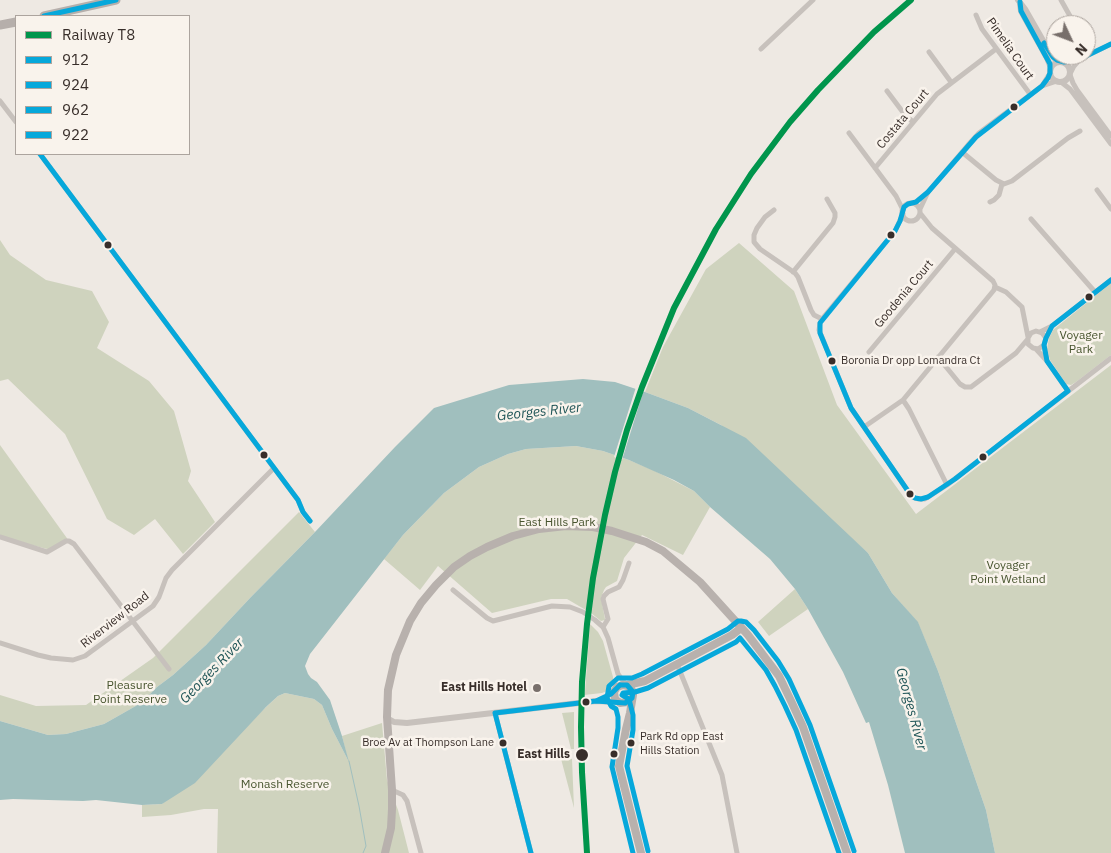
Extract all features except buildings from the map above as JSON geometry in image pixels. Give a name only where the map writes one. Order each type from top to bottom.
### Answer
[{"type":"main road","points":[[48,15],[116,0]]},
{"type":"main road","points":[[0,25],[15,22]]},
{"type":"main road","points":[[385,853],[391,828],[392,790],[387,718],[388,690],[398,648],[418,608],[432,589],[450,572],[464,560],[481,550],[506,538],[526,532],[552,527],[575,527],[604,529],[652,544],[664,551],[700,582],[748,635],[782,682],[803,727],[847,853]]},
{"type":"main road","points":[[626,729],[626,712],[620,702],[615,699],[615,690],[620,685],[645,681],[732,635],[741,628]]},
{"type":"main road","points":[[620,702],[628,702],[645,681]]},
{"type":"main road","points":[[627,685],[632,689],[632,696],[619,766],[641,853]]},
{"type":"street","points":[[761,49],[813,0]]},
{"type":"street","points":[[1061,0],[1069,15]]},
{"type":"street","points":[[1019,1],[1046,46]]},
{"type":"street","points":[[1019,1],[1021,11],[1047,58],[1052,78],[1070,89],[1111,144]]},
{"type":"street","name":"Pimelia Court","points":[[976,15],[980,26],[1030,94]]},
{"type":"street","points":[[1096,51],[1111,44]]},
{"type":"street","name":"Costata Court","points":[[875,168],[933,98],[951,82],[996,49]]},
{"type":"street","points":[[929,52],[951,82]]},
{"type":"street","points":[[1042,86],[1053,65]]},
{"type":"street","points":[[1067,65],[1070,67],[1073,83],[1077,90],[1111,136]]},
{"type":"street","points":[[896,231],[904,206],[911,204],[928,192],[979,134],[1042,86],[1067,80],[1075,65]]},
{"type":"street","points":[[888,91],[905,115],[913,122]]},
{"type":"street","points":[[0,101],[15,121]]},
{"type":"street","points":[[962,152],[1002,184],[1012,181],[1080,131]]},
{"type":"street","points":[[849,133],[896,196],[904,218],[921,222],[932,228],[993,280],[995,287],[993,292],[903,400],[864,427]]},
{"type":"street","points":[[41,155],[298,500],[303,512],[310,521]]},
{"type":"street","points":[[990,202],[999,195],[1002,184]]},
{"type":"street","points":[[1097,190],[1111,210]]},
{"type":"street","points":[[928,192],[919,217],[896,231],[819,326],[820,333],[850,405],[910,494],[915,498],[921,499],[928,497],[947,485],[1111,358]]},
{"type":"street","points":[[896,196],[916,205],[932,228]]},
{"type":"street","points":[[793,272],[833,223],[835,213],[827,199]]},
{"type":"street","points":[[774,210],[756,228],[754,242],[760,249],[798,277],[812,313],[822,320]]},
{"type":"street","points":[[1030,219],[1095,292]]},
{"type":"street","name":"Goodenia Court","points":[[869,352],[955,248]]},
{"type":"street","points":[[938,358],[965,388],[974,386],[1016,353],[1031,333],[1052,326],[1111,280]]},
{"type":"street","points":[[995,287],[1006,292],[1020,304],[1026,323],[1028,344],[1048,361],[1068,391]]},
{"type":"street","points":[[1026,323],[1044,334],[1046,338]]},
{"type":"street","points":[[1048,361],[1044,345],[1052,326]]},
{"type":"street","points":[[1016,353],[1034,348],[1040,349],[1044,345]]},
{"type":"street","points":[[903,400],[947,485]]},
{"type":"street","name":"Riverview Road","points":[[0,643],[44,657],[68,660],[77,659],[89,653],[155,603],[166,578],[172,570],[274,468]]},
{"type":"street","points":[[0,537],[47,552],[63,542],[69,541],[77,547],[169,669]]},
{"type":"street","points":[[603,628],[608,619],[604,596],[619,587],[629,563]]},
{"type":"street","points":[[453,590],[487,618],[493,620],[559,606],[577,609],[592,618],[603,628],[618,674],[627,685]]},
{"type":"street","points":[[677,664],[722,775],[737,853]]},
{"type":"street","points":[[596,701],[615,690],[618,674]]},
{"type":"street","points":[[387,718],[394,722],[407,723],[596,701],[620,702]]},
{"type":"street","points":[[495,713],[531,853]]},
{"type":"street","points":[[388,732],[407,723]]},
{"type":"street","points":[[392,790],[403,795],[407,801],[421,853]]},
{"type":"green space","points":[[0,240],[10,255],[46,280],[92,291],[109,322],[97,348],[149,381],[174,411],[191,471],[188,481],[215,522],[183,554],[155,519],[134,535],[107,519],[65,434],[8,379],[0,381]]},
{"type":"green space","name":"Voyager Point Wetland","points":[[739,243],[794,291],[837,405],[916,514],[1111,365],[1111,853],[995,853],[986,810],[938,671],[918,623],[892,593],[868,553],[721,425],[688,408],[645,392],[663,347],[706,269]]},
{"type":"green space","name":"Voyager Park","points":[[1111,283],[1111,355],[1076,382],[1071,385],[1066,384],[1050,360],[1047,349],[1049,338],[1053,330]]},
{"type":"green space","points":[[0,445],[69,541],[51,550],[0,537]]},
{"type":"green space","name":"East Hills Park","points":[[576,446],[603,451],[653,470],[694,491],[710,507],[683,555],[642,535],[624,558],[617,581],[604,590],[601,598],[605,620],[601,621],[567,599],[551,599],[492,613],[438,566],[420,590],[384,559],[403,535],[444,493],[479,467],[508,454],[526,449]]},
{"type":"green space","name":"Pleasure Point Reserve","points":[[299,512],[315,532],[206,645],[141,703],[104,724],[66,734],[48,735],[0,721],[0,695],[36,706],[86,705],[153,658]]},
{"type":"green space","points":[[795,589],[808,609],[769,636],[758,622]]},
{"type":"green space","points":[[590,624],[603,641],[613,677],[613,685],[602,693],[584,695],[585,692]]},
{"type":"green space","name":"Monash Reserve","points":[[285,693],[314,699],[322,705],[348,760],[342,736],[382,723],[387,780],[398,810],[409,853],[217,853],[218,809],[142,817],[142,805],[162,804],[278,696]]},
{"type":"green space","points":[[574,712],[574,749],[571,749],[562,713]]},
{"type":"green space","points":[[571,754],[568,758],[572,759],[574,808],[560,755]]},
{"type":"water","name":"Georges River","points":[[583,379],[615,382],[645,392],[688,408],[746,438],[868,553],[892,593],[918,622],[938,671],[986,810],[995,853],[905,853],[888,785],[869,722],[866,723],[843,672],[795,589],[770,559],[694,491],[629,460],[603,451],[576,446],[526,449],[508,454],[479,467],[444,493],[403,535],[310,654],[305,666],[308,674],[317,682],[330,700],[349,762],[322,705],[314,699],[285,693],[278,696],[266,707],[195,783],[162,804],[142,805],[96,800],[0,800],[0,721],[48,735],[66,734],[104,724],[141,703],[206,645],[434,408],[509,385]]},
{"type":"pier","points":[[636,387],[644,389],[622,460],[614,457]]},
{"type":"waterway","points":[[349,761],[366,846],[363,853]]},
{"type":"rail line","name":"T8","points":[[587,853],[581,727],[582,682],[587,624],[593,578],[605,515],[627,430],[642,387],[674,308],[716,229],[751,174],[790,122],[818,90],[874,32],[911,0]]},
{"type":"transit line","name":"912","points":[[48,15],[116,0]]},
{"type":"transit line","name":"912","points":[[921,499],[915,498],[910,494],[851,408],[820,333],[820,323],[895,231],[904,207],[916,202],[928,192],[976,137],[1042,86],[1048,78],[1050,64],[1021,11],[1020,2]]},
{"type":"transit line","name":"912","points":[[1044,43],[1053,57],[1064,62],[1080,59],[1111,44]]},
{"type":"transit line","name":"912","points":[[41,155],[298,500],[303,512],[310,521]]},
{"type":"transit line","name":"912","points":[[1068,391],[1047,361],[1044,345],[1046,338],[1052,326],[1111,280]]},
{"type":"transit line","name":"912","points":[[921,499],[928,497],[955,479],[1068,391]]},
{"type":"transit line","name":"922","points":[[633,853],[612,767],[618,717],[616,709],[611,706],[607,698],[609,686],[618,678],[632,678],[642,674],[728,629],[738,621],[746,622],[754,630],[778,661],[789,679],[810,725],[854,851]]},
{"type":"transit line","name":"962","points":[[648,851],[627,766],[633,730],[633,715],[629,699],[622,695],[623,693],[648,688],[736,642],[740,638],[766,670],[785,706],[796,730],[839,853]]},
{"type":"transit line","name":"924","points":[[620,685],[627,685],[633,692],[630,700],[625,703],[596,701],[611,694],[620,685]]},
{"type":"transit line","name":"924","points":[[495,713],[596,701]]},
{"type":"transit line","name":"924","points":[[495,713],[531,853]]},
{"type":"place","name":"Boronia Dr opp Lomandra Ct","points":[[832,361]]},
{"type":"place","name":"East Hills Hotel","points":[[537,688]]},
{"type":"place","name":"Broe Av at Thompson Lane","points":[[503,743]]},
{"type":"place","name":"Park Rd opp East Hills Station","points":[[631,743]]},
{"type":"place","name":"East Hills","points":[[582,755]]}]
